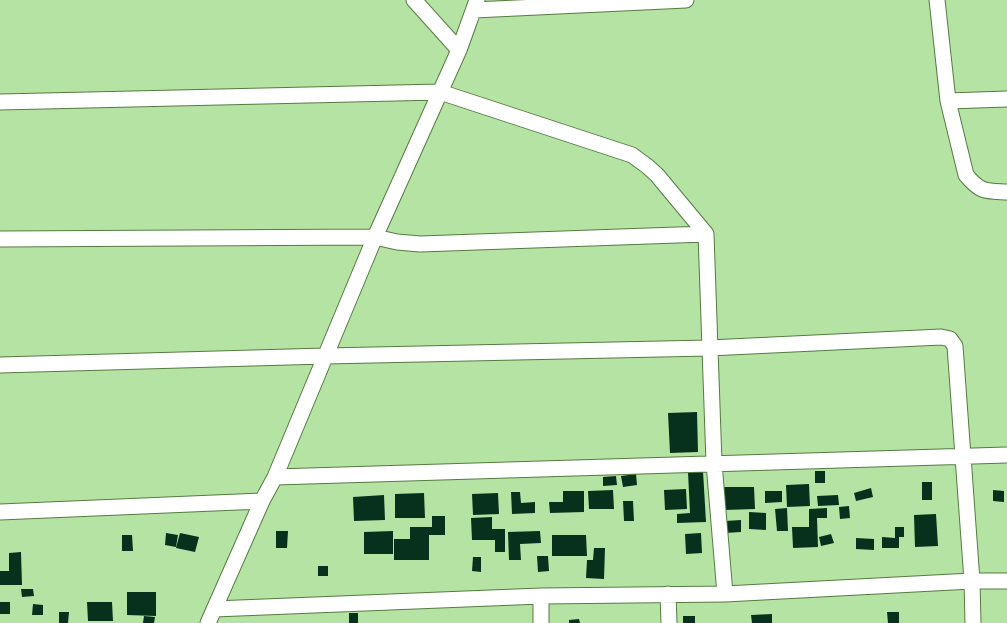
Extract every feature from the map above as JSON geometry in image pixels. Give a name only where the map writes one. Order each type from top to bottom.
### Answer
[{"type":"street","points":[[414,0],[459,50]]},
{"type":"street","points":[[208,623],[262,501],[275,478],[375,237],[459,50],[476,5],[686,0]]},
{"type":"street","points":[[937,0],[948,101],[966,175],[974,185],[984,191],[1007,192]]},
{"type":"street","points":[[0,102],[440,92],[632,155],[658,175],[706,234],[714,463],[725,594]]},
{"type":"street","points":[[948,101],[1007,99]]},
{"type":"street","points":[[0,239],[375,237],[397,242],[420,244],[706,234]]},
{"type":"street","points":[[0,365],[709,348],[941,337],[950,339],[955,346],[972,581],[973,623]]},
{"type":"street","points":[[275,478],[714,463],[1007,455]]},
{"type":"street","points":[[0,512],[262,501]]},
{"type":"street","points":[[214,609],[541,596],[725,594],[972,581],[1007,581]]},
{"type":"street","points":[[668,594],[669,623]]},
{"type":"street","points":[[541,596],[541,623]]},
{"type":"building","points":[[697,412],[698,452],[670,453],[668,413]]},
{"type":"building","points":[[703,471],[706,522],[677,523],[677,514],[690,513],[688,472]]},
{"type":"building","points":[[815,471],[825,471],[825,483],[815,483]]},
{"type":"building","points":[[636,474],[637,485],[623,487],[621,476]]},
{"type":"building","points":[[616,476],[617,485],[603,486],[603,477]]},
{"type":"building","points":[[922,482],[932,482],[932,500],[922,500]]},
{"type":"building","points":[[809,484],[810,506],[787,507],[786,485]]},
{"type":"building","points":[[724,487],[754,487],[755,509],[725,510]]},
{"type":"building","points":[[871,488],[873,497],[856,501],[854,493]]},
{"type":"building","points":[[686,489],[687,509],[665,510],[664,490]]},
{"type":"building","points":[[613,490],[614,509],[589,509],[588,491]]},
{"type":"building","points":[[993,490],[1004,491],[1004,502],[993,501]]},
{"type":"building","points":[[563,491],[584,491],[584,512],[550,513],[549,502],[563,502]]},
{"type":"building","points":[[765,491],[782,491],[782,502],[765,503]]},
{"type":"building","points":[[511,492],[520,492],[521,503],[535,502],[535,513],[512,514]]},
{"type":"building","points":[[424,493],[425,518],[395,518],[395,494]]},
{"type":"building","points":[[498,493],[499,514],[473,515],[472,494]]},
{"type":"building","points":[[384,495],[385,520],[354,521],[353,497]]},
{"type":"building","points":[[838,495],[839,505],[818,506],[817,496]]},
{"type":"building","points":[[623,501],[633,501],[634,521],[624,521]]},
{"type":"building","points":[[849,506],[850,518],[840,519],[839,507]]},
{"type":"building","points":[[787,508],[788,531],[777,531],[775,509]]},
{"type":"building","points":[[827,508],[827,518],[817,518],[818,547],[793,548],[792,527],[809,527],[809,509]]},
{"type":"building","points":[[749,512],[766,513],[766,530],[749,529]]},
{"type":"building","points":[[936,514],[938,546],[915,547],[914,515]]},
{"type":"building","points":[[432,516],[445,516],[445,535],[429,535],[429,560],[394,560],[394,539],[410,539],[410,527],[432,527]]},
{"type":"building","points":[[492,517],[492,529],[505,529],[505,552],[495,552],[495,540],[472,540],[471,518]]},
{"type":"building","points":[[741,520],[741,532],[725,533],[725,521]]},
{"type":"building","points":[[895,527],[904,527],[904,537],[899,537],[899,548],[882,548],[882,537],[895,538]]},
{"type":"building","points":[[276,531],[288,531],[287,548],[276,548]]},
{"type":"building","points":[[393,531],[393,554],[364,554],[364,532]]},
{"type":"building","points":[[540,531],[541,543],[520,544],[521,560],[509,560],[508,532]]},
{"type":"building","points":[[166,533],[178,535],[176,547],[165,545]]},
{"type":"building","points":[[180,533],[199,537],[195,552],[176,548]]},
{"type":"building","points":[[701,533],[702,553],[686,554],[685,534]]},
{"type":"building","points":[[831,534],[834,543],[821,546],[819,537]]},
{"type":"building","points":[[122,535],[132,535],[133,551],[122,551]]},
{"type":"building","points":[[552,535],[586,535],[587,556],[552,556]]},
{"type":"building","points":[[856,538],[874,539],[874,550],[856,549]]},
{"type":"building","points":[[594,548],[605,548],[604,579],[586,578],[587,560],[593,560]]},
{"type":"building","points":[[21,552],[22,585],[0,585],[0,571],[9,571],[9,553]]},
{"type":"building","points":[[537,556],[548,556],[549,571],[538,572]]},
{"type":"building","points":[[473,557],[481,557],[481,572],[472,571]]},
{"type":"building","points":[[318,566],[328,566],[328,576],[318,576]]},
{"type":"building","points":[[21,589],[33,589],[34,596],[22,597]]},
{"type":"building","points":[[127,592],[156,592],[156,616],[127,615]]},
{"type":"building","points":[[0,602],[10,602],[10,614],[0,614]]},
{"type":"building","points":[[87,602],[112,602],[113,621],[88,621]]},
{"type":"building","points":[[33,604],[43,605],[43,615],[32,615]]},
{"type":"building","points":[[59,612],[69,612],[68,623],[59,623]]},
{"type":"building","points":[[887,612],[899,612],[899,623],[888,623]]},
{"type":"building","points":[[349,613],[358,613],[358,623],[349,623]]},
{"type":"building","points":[[772,614],[772,623],[752,623],[751,615]]},
{"type":"building","points":[[144,616],[155,617],[154,623],[143,623]]},
{"type":"building","points":[[683,616],[695,616],[695,623],[683,623]]},
{"type":"building","points":[[579,619],[580,623],[569,623],[569,620]]}]
